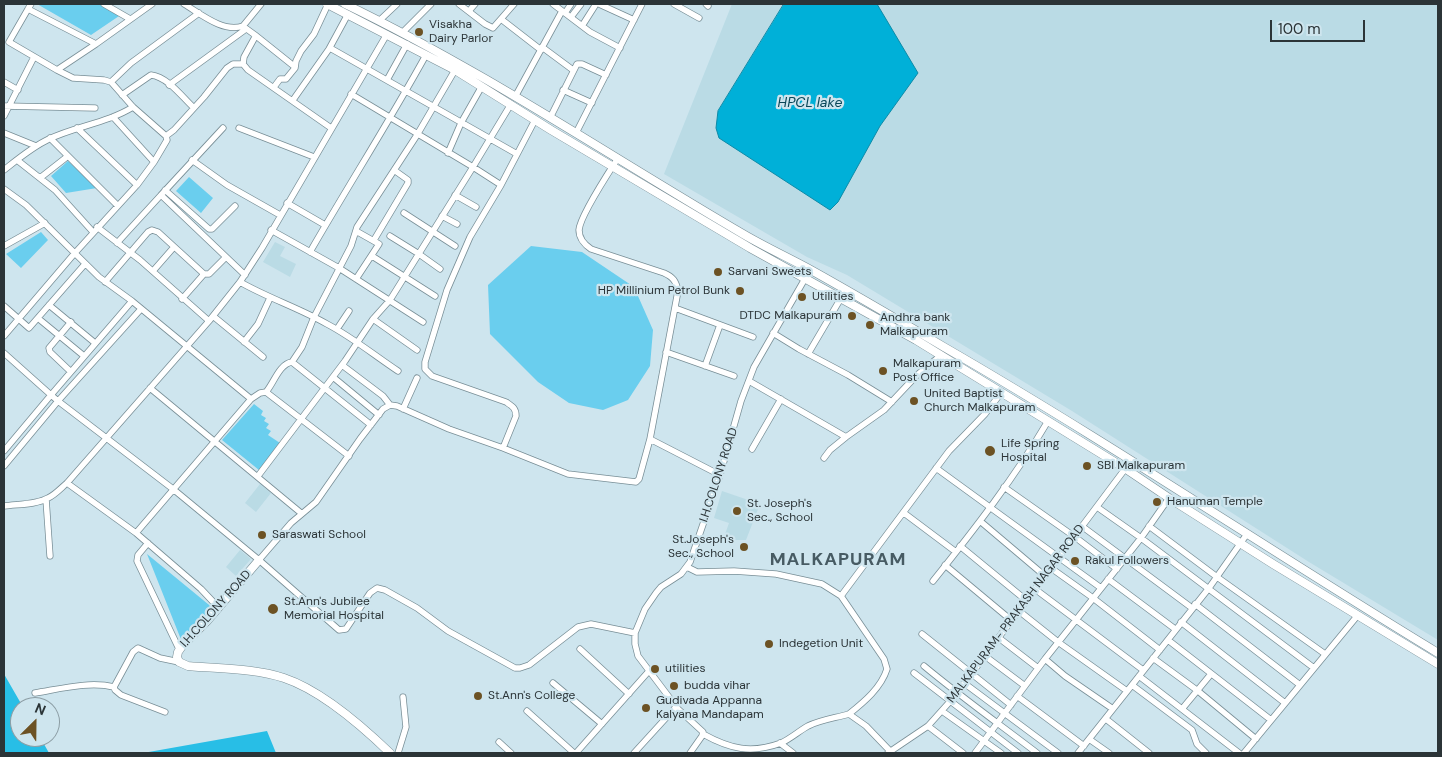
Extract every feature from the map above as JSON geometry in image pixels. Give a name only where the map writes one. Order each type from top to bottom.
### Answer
[{"type":"main road","points":[[328,4],[482,86],[550,118],[746,236],[878,308],[1131,461],[1438,654]]},
{"type":"main road","points":[[346,4],[403,32],[453,60],[513,101],[535,120],[750,248],[916,340],[1126,468],[1169,498],[1273,564],[1438,664]]},
{"type":"main road","points":[[387,34],[391,26]]},
{"type":"main road","points":[[873,317],[878,308]]},
{"type":"main road","name":"I.H.COLONY ROAD","points":[[259,560],[218,608],[179,649],[177,657],[179,662],[188,666],[261,673],[290,680],[332,705],[370,734],[390,753]]},
{"type":"street","points":[[104,4],[130,19]]},
{"type":"street","points":[[57,70],[152,4]]},
{"type":"street","points":[[184,4],[226,27],[232,29],[245,28],[295,67]]},
{"type":"street","points":[[169,84],[245,28],[261,4]]},
{"type":"street","points":[[274,87],[280,79],[286,79],[295,67],[301,51],[314,34],[328,4]]},
{"type":"street","points":[[380,20],[397,4]]},
{"type":"street","points":[[403,32],[430,4]]},
{"type":"street","points":[[459,4],[493,28],[514,4]]},
{"type":"street","points":[[470,11],[475,4]]},
{"type":"street","points":[[552,4],[582,26],[620,48]]},
{"type":"street","points":[[258,476],[342,365],[356,342],[390,300],[513,101],[564,12],[571,4]]},
{"type":"street","points":[[571,17],[581,4]]},
{"type":"street","points":[[582,26],[596,4]]},
{"type":"street","points":[[599,4],[634,20]]},
{"type":"street","points":[[576,133],[642,4]]},
{"type":"street","points":[[674,4],[699,18]]},
{"type":"street","points":[[4,336],[136,185],[154,162],[167,140],[166,136],[133,107],[111,82],[73,78],[6,40],[30,6],[96,44]]},
{"type":"street","points":[[111,82],[131,63],[200,13]]},
{"type":"street","points":[[293,100],[330,48],[348,14]]},
{"type":"street","points":[[501,19],[573,70]]},
{"type":"street","points":[[4,506],[46,500],[67,483],[211,319],[245,275],[387,34]]},
{"type":"street","points":[[166,136],[194,108],[227,68],[238,64],[254,40],[255,35]]},
{"type":"street","points":[[386,80],[406,44]]},
{"type":"street","points":[[330,48],[517,154]]},
{"type":"street","points":[[310,252],[406,92],[426,55]]},
{"type":"street","points":[[4,116],[6,106],[18,90],[34,57]]},
{"type":"street","points":[[550,118],[573,70],[580,63],[606,75]]},
{"type":"street","points":[[238,64],[293,100],[331,128]]},
{"type":"street","points":[[136,533],[251,400],[260,393],[266,392],[286,364],[292,362],[302,347],[314,317],[351,246],[356,231],[418,135],[454,70]]},
{"type":"street","points":[[122,94],[151,75],[158,76],[194,108]]},
{"type":"street","points":[[5,84],[18,90]]},
{"type":"street","points":[[448,153],[482,86]]},
{"type":"street","points":[[563,90],[592,103]]},
{"type":"street","points":[[351,94],[501,185]]},
{"type":"street","points":[[6,106],[95,108]]},
{"type":"street","points":[[4,170],[50,138],[113,117],[133,107]]},
{"type":"street","points":[[113,117],[154,162]]},
{"type":"street","points":[[503,448],[516,416],[516,410],[513,406],[432,376],[425,369],[425,362],[451,280],[470,237],[501,185],[535,120]]},
{"type":"street","points":[[77,128],[136,185]]},
{"type":"street","points":[[117,243],[223,128]]},
{"type":"street","points":[[239,128],[314,157]]},
{"type":"street","points":[[4,133],[36,146]]},
{"type":"street","points":[[50,138],[117,205]]},
{"type":"street","points":[[40,178],[68,156]]},
{"type":"street","points":[[342,365],[383,396],[390,405],[449,429],[575,476],[636,482],[642,474],[650,439],[678,291],[672,277],[591,249],[584,243],[580,234],[583,219],[618,158]]},
{"type":"street","points":[[17,160],[66,201],[95,230],[117,243],[153,271],[182,299],[244,342],[263,358]]},
{"type":"street","points":[[192,160],[232,188],[280,215]]},
{"type":"street","points":[[374,240],[408,182],[408,180],[394,170]]},
{"type":"street","points":[[4,189],[26,205],[84,264],[105,282],[132,301],[251,400]]},
{"type":"street","points":[[163,192],[209,229],[216,225],[235,206]]},
{"type":"street","points":[[163,192],[245,275]]},
{"type":"street","points":[[455,195],[476,207]]},
{"type":"street","points":[[287,203],[325,225]]},
{"type":"street","points":[[404,213],[455,246]]},
{"type":"street","points":[[442,216],[456,224]]},
{"type":"street","points":[[4,246],[16,241],[45,223]]},
{"type":"street","points":[[105,282],[129,253],[152,230],[158,232],[204,274]]},
{"type":"street","points":[[272,230],[339,268],[423,322]]},
{"type":"street","points":[[356,231],[379,244],[356,279]]},
{"type":"street","points":[[390,236],[440,269]]},
{"type":"street","points":[[153,271],[174,247]]},
{"type":"street","points":[[182,299],[204,274],[209,274],[226,256]]},
{"type":"street","points":[[372,256],[435,296]]},
{"type":"street","points":[[4,306],[29,328],[39,319],[84,264]]},
{"type":"street","name":"I.H.COLONY ROAD","points":[[687,567],[720,475],[754,367],[810,270]]},
{"type":"street","points":[[240,282],[337,329],[398,371]]},
{"type":"street","points":[[244,342],[258,324],[270,298]]},
{"type":"street","points":[[808,354],[841,298]]},
{"type":"street","points":[[4,451],[70,371],[132,301]]},
{"type":"street","points":[[50,305],[95,343]]},
{"type":"street","points":[[675,308],[753,337]]},
{"type":"street","points":[[4,466],[58,401],[141,309]]},
{"type":"street","points":[[337,329],[349,311]]},
{"type":"street","points":[[39,319],[84,356]]},
{"type":"street","points":[[374,319],[417,350]]},
{"type":"street","points":[[70,371],[50,352],[49,348],[71,322]]},
{"type":"street","points":[[705,366],[720,324]]},
{"type":"street","points":[[773,333],[808,354],[848,374],[892,402]]},
{"type":"street","points":[[666,352],[734,376]]},
{"type":"street","points":[[4,354],[58,401],[173,490],[259,560],[339,630],[346,629],[370,593],[374,589],[380,588],[416,608],[448,631],[515,668],[529,665],[578,627],[591,624],[635,633]]},
{"type":"street","points":[[824,458],[830,450],[892,402],[918,375],[940,356]]},
{"type":"street","points":[[292,362],[371,425]]},
{"type":"street","points":[[333,377],[379,415]]},
{"type":"street","points":[[403,409],[418,378]]},
{"type":"street","points":[[749,381],[846,437]]},
{"type":"street","points":[[150,388],[301,513]]},
{"type":"street","points":[[266,392],[349,456]]},
{"type":"street","points":[[841,596],[949,451],[985,414],[1001,392]]},
{"type":"street","points":[[752,449],[781,398]]},
{"type":"street","points":[[259,560],[291,522],[316,502],[371,425],[390,405]]},
{"type":"street","points":[[933,581],[980,521],[1025,458],[1048,421]]},
{"type":"street","points":[[650,439],[720,475]]},
{"type":"street","name":"MALKAPURAM- PRAKASH NAGAR ROAD","points":[[889,752],[928,726],[957,693],[1131,461]]},
{"type":"street","points":[[936,468],[1101,588]]},
{"type":"street","points":[[67,483],[136,533],[201,589],[218,608]]},
{"type":"street","points":[[1004,487],[1117,568]]},
{"type":"street","points":[[978,752],[1045,658],[1141,538],[1169,498]]},
{"type":"street","points":[[46,500],[50,556]]},
{"type":"street","points":[[1097,507],[1209,588],[1314,668]]},
{"type":"street","points":[[904,513],[956,552]]},
{"type":"street","points":[[980,521],[1045,576]]},
{"type":"street","points":[[1150,526],[1217,577],[1325,654]]},
{"type":"street","points":[[1082,527],[1124,559],[1194,606],[1300,685]]},
{"type":"street","points":[[1078,753],[1209,588],[1246,534]]},
{"type":"street","points":[[148,543],[138,555],[137,561],[179,649]]},
{"type":"street","points":[[960,546],[1026,601]]},
{"type":"street","points":[[945,565],[1011,620]]},
{"type":"street","points":[[687,567],[697,572],[776,574],[822,584],[841,596],[884,659],[887,669],[878,686],[864,703],[848,714],[808,726],[778,743],[764,747],[740,749],[722,744],[703,734],[702,730],[676,707],[638,656],[635,644],[635,633],[645,609],[661,587],[681,574],[687,567]]},
{"type":"street","points":[[1051,568],[1160,650]]},
{"type":"street","points":[[1108,579],[1175,629]]},
{"type":"street","points":[[1035,589],[1143,670]]},
{"type":"street","points":[[1019,611],[1058,642],[1127,691]]},
{"type":"street","points":[[1244,753],[1358,615]]},
{"type":"street","points":[[1181,622],[1285,703]]},
{"type":"street","points":[[922,634],[1011,705]]},
{"type":"street","points":[[999,638],[1038,668]]},
{"type":"street","points":[[1168,640],[1271,720]]},
{"type":"street","points":[[114,687],[133,652],[138,648],[160,658],[179,662]]},
{"type":"street","points":[[580,649],[629,694]]},
{"type":"street","points":[[985,656],[1025,686]]},
{"type":"street","points":[[1045,658],[1065,676],[1113,709]]},
{"type":"street","points":[[1153,658],[1198,691],[1256,739]]},
{"type":"street","points":[[924,666],[1037,753]]},
{"type":"street","points":[[527,711],[575,753],[649,671]]},
{"type":"street","points":[[914,673],[1018,753]]},
{"type":"street","points":[[1182,709],[1211,674]]},
{"type":"street","points":[[1139,676],[1239,753]]},
{"type":"street","points":[[554,683],[602,724]]},
{"type":"street","points":[[964,683],[1058,753]]},
{"type":"street","points":[[35,693],[106,685],[114,687],[121,695],[165,712]]},
{"type":"street","points":[[1132,685],[1192,730],[1197,744],[1206,753]]},
{"type":"street","points":[[1017,696],[1084,746]]},
{"type":"street","points":[[398,753],[406,727],[404,698]]},
{"type":"street","points":[[634,753],[676,707]]},
{"type":"street","points":[[942,711],[1001,753]]},
{"type":"street","points":[[848,714],[866,726],[889,752]]},
{"type":"street","points":[[1106,719],[1149,753]]},
{"type":"street","points":[[928,726],[963,753]]},
{"type":"street","points":[[691,753],[703,734]]},
{"type":"street","points":[[1089,739],[1109,753]]},
{"type":"street","points":[[499,742],[511,753]]},
{"type":"street","points":[[769,753],[778,743]]},
{"type":"street","points":[[778,743],[793,753]]},
{"type":"shaded area","points":[[37,4],[103,4],[122,14],[91,35]]},
{"type":"shaded area","points":[[732,4],[1438,4],[1438,640],[1309,562],[1072,411],[847,275],[807,257],[664,174]]},
{"type":"shaded area","points":[[68,161],[97,188],[66,193],[51,176]]},
{"type":"shaded area","points":[[189,177],[213,198],[201,213],[176,191]]},
{"type":"shaded area","points":[[41,232],[48,240],[21,268],[6,254]]},
{"type":"shaded area","points":[[275,242],[285,247],[280,256],[296,264],[290,277],[263,262]]},
{"type":"shaded area","points":[[531,246],[582,252],[634,287],[653,330],[650,366],[628,400],[603,410],[569,403],[538,382],[490,334],[488,285]]},
{"type":"shaded area","points":[[254,404],[263,411],[261,415],[266,418],[264,421],[269,424],[266,428],[271,431],[268,435],[280,443],[259,470],[222,440]]},
{"type":"shaded area","points":[[260,484],[271,493],[256,512],[245,503]]},
{"type":"shaded area","name":"St. Joseph's Sec., School","points":[[722,491],[760,504],[746,540],[723,540],[729,523],[714,518]]},
{"type":"shaded area","points":[[240,550],[251,559],[236,576],[226,567]]},
{"type":"shaded area","points":[[147,554],[214,609],[182,642]]},
{"type":"shaded area","points":[[4,674],[17,697],[10,697],[10,747],[46,747],[49,753],[4,753]]},
{"type":"shaded area","points":[[267,731],[276,753],[143,753]]},
{"type":"water","name":"HPCL lake","points":[[784,4],[877,4],[918,73],[880,126],[838,202],[830,210],[719,138],[716,128],[718,111]]},
{"type":"place","name":"Visakha Dairy Parlor","points":[[419,32]]},
{"type":"place","name":"Sarvani Sweets","points":[[718,272]]},
{"type":"place","name":"HP Millinium Petrol Bunk","points":[[740,291]]},
{"type":"place","name":"Utilities","points":[[802,297]]},
{"type":"place","name":"DTDC Malkapuram","points":[[852,316]]},
{"type":"place","name":"Andhra bank Malkapuram","points":[[870,325]]},
{"type":"place","name":"Malkapuram Post Office","points":[[883,371]]},
{"type":"place","name":"United Baptist Church Malkapuram","points":[[914,401]]},
{"type":"place","name":"Life Spring Hospital","points":[[990,451]]},
{"type":"place","name":"SBI Malkapuram","points":[[1087,466]]},
{"type":"place","name":"Hanuman Temple","points":[[1157,502]]},
{"type":"place","name":"St. Joseph's Sec., School","points":[[737,511]]},
{"type":"place","name":"Saraswati School","points":[[262,535]]},
{"type":"place","name":"St.Joseph's Sec., School","points":[[744,547]]},
{"type":"place","name":"Rakul Followers","points":[[1075,561]]},
{"type":"place","name":"St.Ann's Jubilee Memorial Hospital","points":[[273,609]]},
{"type":"place","name":"Indegetion Unit","points":[[769,644]]},
{"type":"place","name":"utilities","points":[[655,669]]},
{"type":"place","name":"budda vihar","points":[[674,686]]},
{"type":"place","name":"St.Ann's College","points":[[478,696]]},
{"type":"place","name":"Gudivada Appanna Kalyana Mandapam","points":[[646,708]]},
{"type":"district","name":"MALKAPURAM","points":[[838,560]]}]
